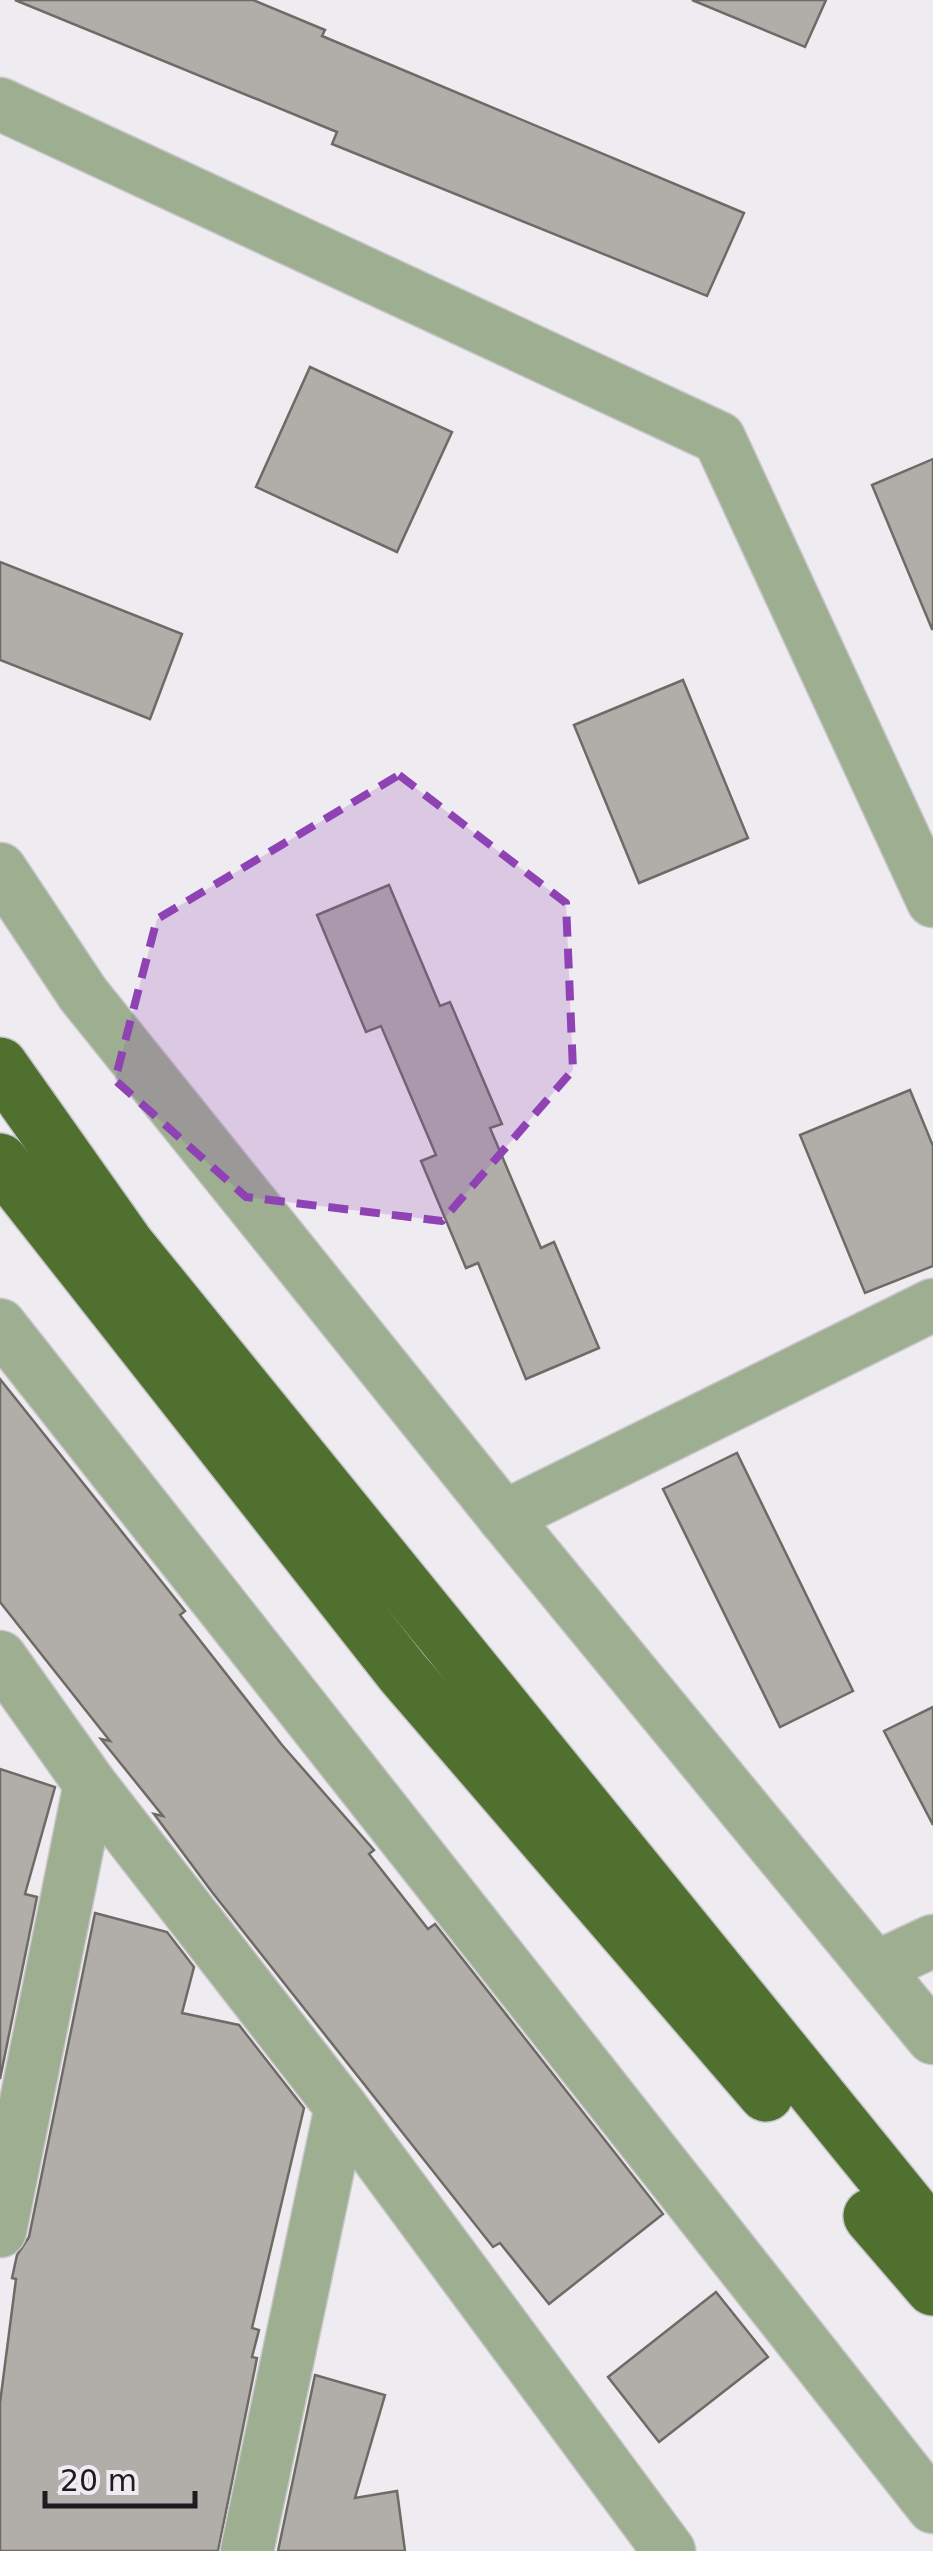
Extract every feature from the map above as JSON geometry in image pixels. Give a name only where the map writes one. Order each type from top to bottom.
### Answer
[{"type":"highway","points":[[0,1066],[127,1246],[933,2237]]},
{"type":"highway","points":[[0,1161],[403,1673],[933,2288]]},
{"type":"street","points":[[0,104],[719,438],[933,901]]},
{"type":"street","points":[[0,869],[83,994],[504,1518],[933,2038]]},
{"type":"street","points":[[504,1518],[933,1305]]},
{"type":"street","points":[[0,1325],[933,2507]]},
{"type":"street","points":[[0,1657],[90,1784],[341,2107],[668,2551]]},
{"type":"street","points":[[0,2232],[90,1784]]},
{"type":"street","points":[[875,1968],[933,1941]]},
{"type":"street","points":[[247,2551],[341,2107]]},
{"type":"highlighted area","points":[[399,775],[566,903],[573,1070],[442,1221],[246,1197],[115,1080],[157,919]]},
{"type":"building","points":[[15,0],[253,0],[325,30],[322,36],[744,213],[707,296],[332,144],[337,132]]},
{"type":"building","points":[[692,0],[826,0],[805,47]]},
{"type":"building","points":[[310,367],[452,432],[397,552],[256,487]]},
{"type":"building","points":[[933,459],[933,629],[932,629],[872,485]]},
{"type":"building","points":[[0,562],[182,634],[150,719],[0,660]]},
{"type":"building","points":[[683,680],[748,838],[639,883],[574,725]]},
{"type":"building","points":[[389,885],[440,1006],[450,1002],[502,1124],[490,1128],[541,1248],[554,1242],[599,1348],[526,1379],[478,1263],[466,1268],[421,1161],[436,1155],[381,1026],[366,1032],[317,915]]},
{"type":"building","points":[[910,1090],[933,1146],[933,1266],[865,1293],[800,1135]]},
{"type":"building","points":[[0,1379],[185,1611],[180,1615],[282,1745],[374,1850],[369,1854],[428,1929],[435,1924],[663,2214],[549,2304],[500,2243],[493,2247],[212,1892],[154,1814],[163,1816],[101,1739],[110,1741],[0,1602]]},
{"type":"building","points":[[737,1453],[853,1691],[780,1727],[663,1489]]},
{"type":"building","points":[[933,1707],[933,1825],[884,1731]]},
{"type":"building","points":[[0,1769],[55,1787],[25,1894],[37,1897],[0,2079]]},
{"type":"building","points":[[95,1913],[167,1932],[194,1967],[182,2013],[239,2025],[304,2108],[252,2328],[259,2330],[252,2357],[257,2358],[218,2551],[0,2551],[0,2403],[16,2279],[12,2278],[17,2255],[29,2237]]},
{"type":"building","points":[[716,2292],[768,2357],[659,2442],[608,2377]]},
{"type":"building","points":[[315,2375],[385,2395],[355,2498],[397,2491],[405,2551],[278,2551]]}]
